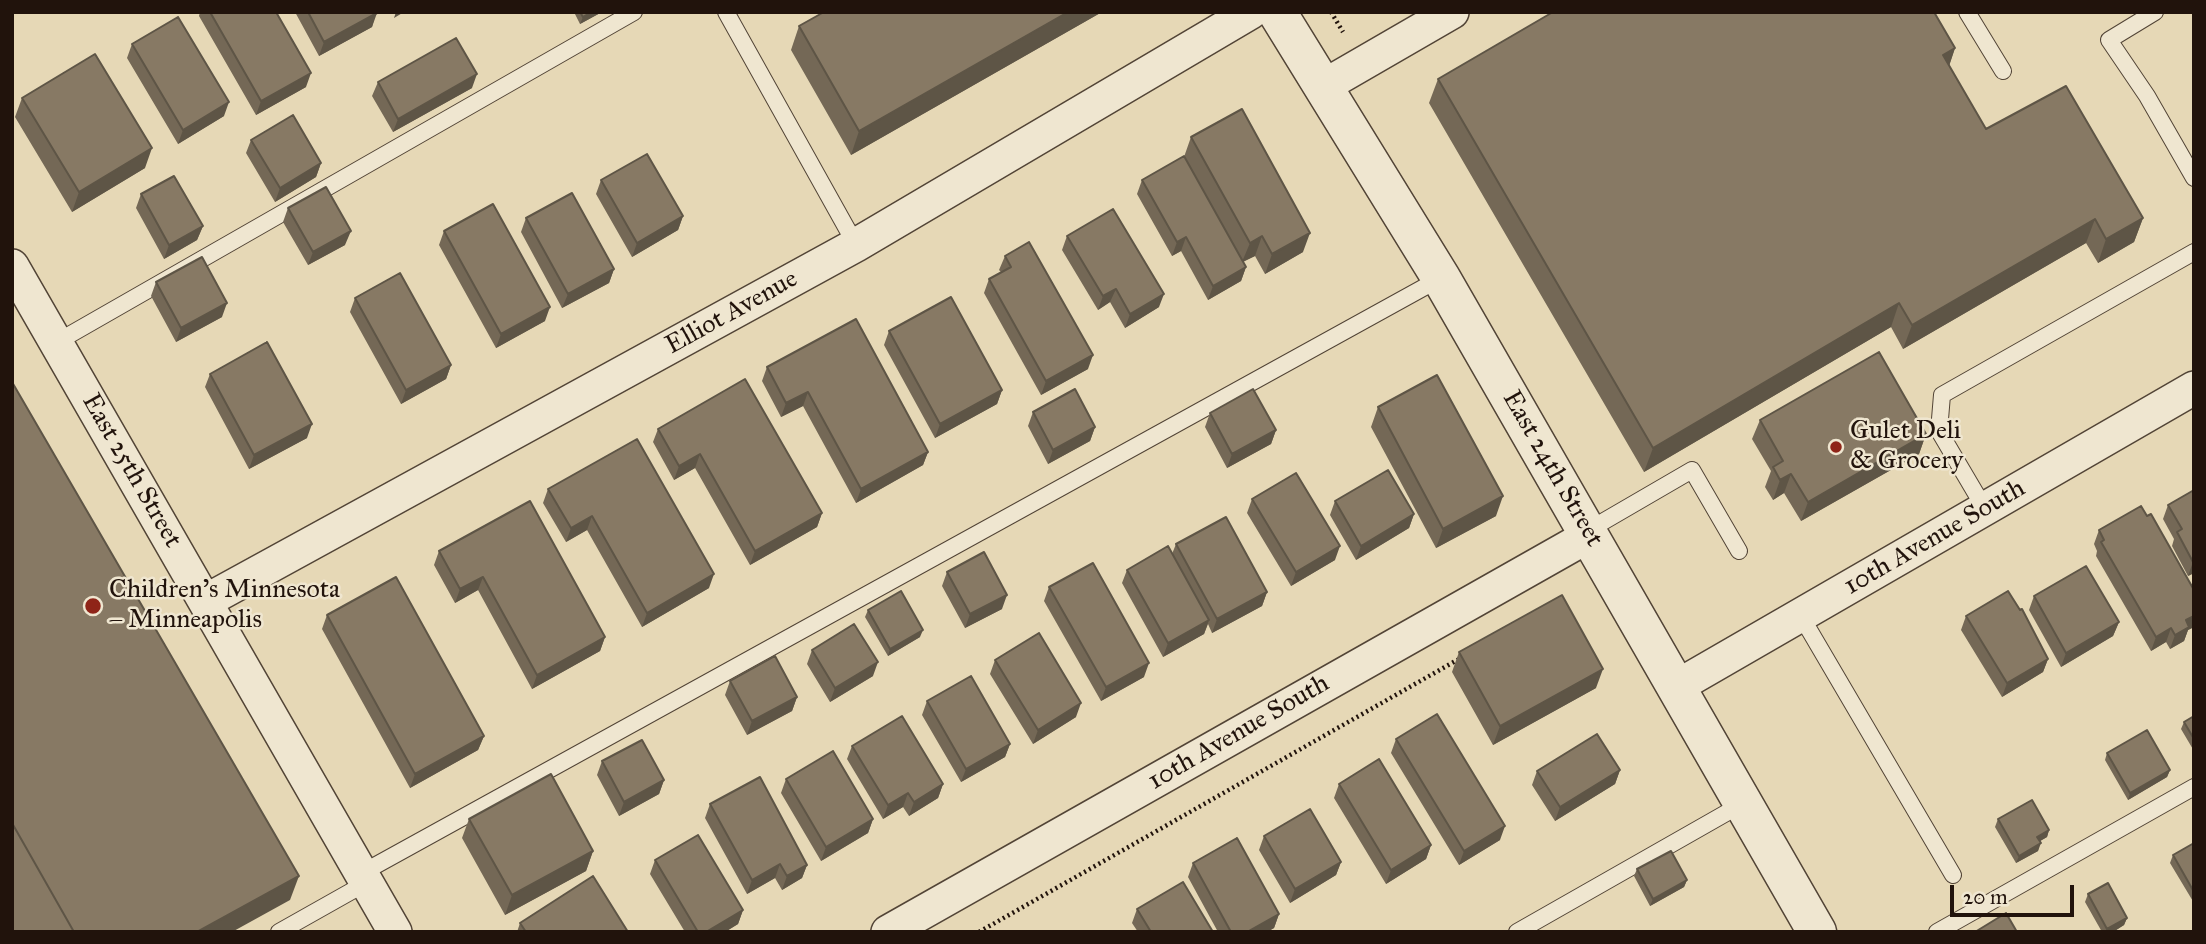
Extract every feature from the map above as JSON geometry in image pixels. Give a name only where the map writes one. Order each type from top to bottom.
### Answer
[{"type":"street","name":"Elliot Avenue","points":[[206,601],[856,245],[1251,12]]},
{"type":"street","name":"East 24th Street","points":[[1277,12],[1441,278],[1817,932]]},
{"type":"street","points":[[1324,86],[1452,12]]},
{"type":"street","name":"East 25th Street","points":[[12,266],[395,932]]},
{"type":"street","name":"10th Avenue South","points":[[1676,687],[2194,388]]},
{"type":"street","name":"10th Avenue South","points":[[888,932],[1588,533]]},
{"type":"lane","points":[[57,341],[634,12]]},
{"type":"lane","points":[[726,12],[856,245]]},
{"type":"lane","points":[[1967,12],[2003,71]]},
{"type":"lane","points":[[2155,12],[2109,40],[2147,96],[2194,178]]},
{"type":"lane","points":[[1985,509],[1939,431],[1942,395],[2194,252]]},
{"type":"lane","points":[[279,932],[363,878],[1441,278]]},
{"type":"lane","points":[[1588,533],[1692,470],[1739,551]]},
{"type":"lane","points":[[1801,616],[1953,876]]},
{"type":"lane","points":[[1937,932],[2194,787]]},
{"type":"lane","points":[[1517,932],[1742,804]]},
{"type":"path","points":[[979,932],[1472,652]]},
{"type":"building","points":[[210,12],[276,12],[311,73],[261,101]]},
{"type":"building","points":[[308,12],[376,12],[377,13],[324,42]]},
{"type":"building","points":[[824,12],[1068,12],[859,131],[799,26]]},
{"type":"building","points":[[1553,12],[1934,12],[1955,48],[1943,55],[1986,129],[2066,86],[2143,218],[2106,239],[2095,219],[1912,325],[1899,303],[1653,448],[1438,79]]},
{"type":"building","points":[[178,17],[229,102],[183,130],[132,44]]},
{"type":"building","points":[[456,38],[477,74],[398,119],[378,82]]},
{"type":"building","points":[[95,54],[152,148],[79,192],[22,98]]},
{"type":"building","points":[[1242,109],[1310,233],[1272,254],[1262,236],[1250,243],[1191,137]]},
{"type":"building","points":[[293,115],[321,163],[280,188],[251,140]]},
{"type":"building","points":[[647,154],[683,216],[637,243],[601,180]]},
{"type":"building","points":[[1184,156],[1246,267],[1213,286],[1186,237],[1177,242],[1142,180]]},
{"type":"building","points":[[174,176],[203,226],[169,245],[141,194]]},
{"type":"building","points":[[326,187],[351,231],[313,252],[288,208]]},
{"type":"building","points":[[572,193],[614,269],[568,294],[526,218]]},
{"type":"building","points":[[493,204],[550,307],[501,334],[444,231]]},
{"type":"building","points":[[1113,209],[1164,294],[1130,314],[1116,289],[1103,296],[1067,236]]},
{"type":"building","points":[[1029,242],[1093,355],[1046,381],[989,279],[1011,267],[1005,256]]},
{"type":"building","points":[[202,257],[227,303],[181,328],[156,282]]},
{"type":"building","points":[[400,273],[451,365],[406,390],[355,298]]},
{"type":"building","points":[[951,297],[1002,390],[940,424],[889,331]]},
{"type":"building","points":[[856,319],[928,452],[861,489],[808,392],[786,403],[767,367]]},
{"type":"building","points":[[267,342],[312,424],[254,455],[210,374]]},
{"type":"building","name":"Gulet Deli & Grocery","points":[[1879,352],[1926,434],[1808,502],[1791,474],[1780,480],[1773,467],[1783,461],[1760,420]]},
{"type":"building","points":[[1437,375],[1503,496],[1443,529],[1378,407]]},
{"type":"building","points":[[745,379],[822,513],[755,551],[700,454],[679,466],[658,429]]},
{"type":"building","name":"Children’s Minnesota – Minneapolis","points":[[12,382],[299,876],[197,932],[74,932],[12,823]]},
{"type":"building","points":[[1075,389],[1095,427],[1053,450],[1033,412]]},
{"type":"building","points":[[1253,389],[1276,430],[1232,454],[1210,413]]},
{"type":"building","points":[[637,439],[714,574],[647,613],[592,516],[571,528],[548,489]]},
{"type":"building","points":[[1388,470],[1414,514],[1361,546],[1335,501]]},
{"type":"building","points":[[1296,473],[1340,546],[1296,572],[1252,499]]},
{"type":"building","points":[[2194,490],[2193,562],[2177,532],[2182,529],[2168,505]]},
{"type":"building","points":[[530,501],[605,637],[537,675],[483,577],[460,589],[439,551]]},
{"type":"building","points":[[2141,506],[2147,516],[2151,514],[2194,590],[2194,616],[2186,620],[2189,627],[2175,635],[2171,628],[2156,637],[2101,542],[2104,540],[2099,530]]},
{"type":"building","points":[[1226,517],[1267,592],[1217,619],[1176,544]]},
{"type":"building","points":[[1168,546],[1209,620],[1168,643],[1127,570]]},
{"type":"building","points":[[984,552],[1007,595],[970,614],[947,572]]},
{"type":"building","points":[[1093,563],[1149,663],[1106,687],[1049,587]]},
{"type":"building","points":[[2086,566],[2119,622],[2066,653],[2034,596]]},
{"type":"building","points":[[396,577],[484,736],[415,774],[327,615]]},
{"type":"building","points":[[901,591],[923,630],[890,649],[868,610]]},
{"type":"building","points":[[2008,591],[2020,610],[2022,609],[2048,659],[2007,683],[1966,616]]},
{"type":"building","points":[[1562,595],[1603,669],[1500,726],[1459,652]]},
{"type":"building","points":[[854,624],[878,662],[835,688],[812,650]]},
{"type":"building","points":[[1039,633],[1081,703],[1038,730],[995,660]]},
{"type":"building","points":[[775,656],[797,697],[752,721],[730,681]]},
{"type":"building","points":[[971,676],[1010,744],[966,769],[927,701]]},
{"type":"building","points":[[1437,714],[1505,826],[1464,851],[1396,739]]},
{"type":"building","points":[[902,716],[943,784],[914,802],[908,793],[888,805],[852,746]]},
{"type":"building","points":[[2194,716],[2194,739],[2184,722]]},
{"type":"building","points":[[2147,730],[2170,770],[2130,793],[2107,753]]},
{"type":"building","points":[[1597,734],[1620,770],[1560,807],[1537,771]]},
{"type":"building","points":[[642,740],[664,780],[624,802],[602,761]]},
{"type":"building","points":[[833,751],[873,819],[826,847],[786,779]]},
{"type":"building","points":[[1379,759],[1431,845],[1391,870],[1339,784]]},
{"type":"building","points":[[551,774],[593,851],[512,895],[469,819]]},
{"type":"building","points":[[760,777],[807,865],[787,876],[780,864],[752,880],[710,804]]},
{"type":"building","points":[[2032,800],[2049,830],[2037,837],[2041,843],[2019,856],[1998,819]]},
{"type":"building","points":[[1310,809],[1341,862],[1295,889],[1264,836]]},
{"type":"building","points":[[12,823],[74,932],[12,932]]},
{"type":"building","points":[[698,835],[743,910],[706,932],[698,932],[655,860]]},
{"type":"building","points":[[1237,838],[1279,914],[1247,932],[1231,932],[1193,863]]},
{"type":"building","points":[[2194,843],[2194,892],[2173,855]]},
{"type":"building","points":[[1671,851],[1687,880],[1653,899],[1637,869]]},
{"type":"building","points":[[593,876],[628,932],[526,932],[520,923]]},
{"type":"building","points":[[1183,882],[1213,932],[1151,932],[1137,909]]},
{"type":"building","points":[[2108,883],[2127,918],[2107,929],[2088,894]]},
{"type":"building","points":[[2006,913],[2017,932],[1975,932]]},
{"type":"place","name":"Gulet Deli & Grocery","points":[[1836,447]]},
{"type":"place","name":"Children’s Minnesota – Minneapolis","points":[[93,606]]}]
